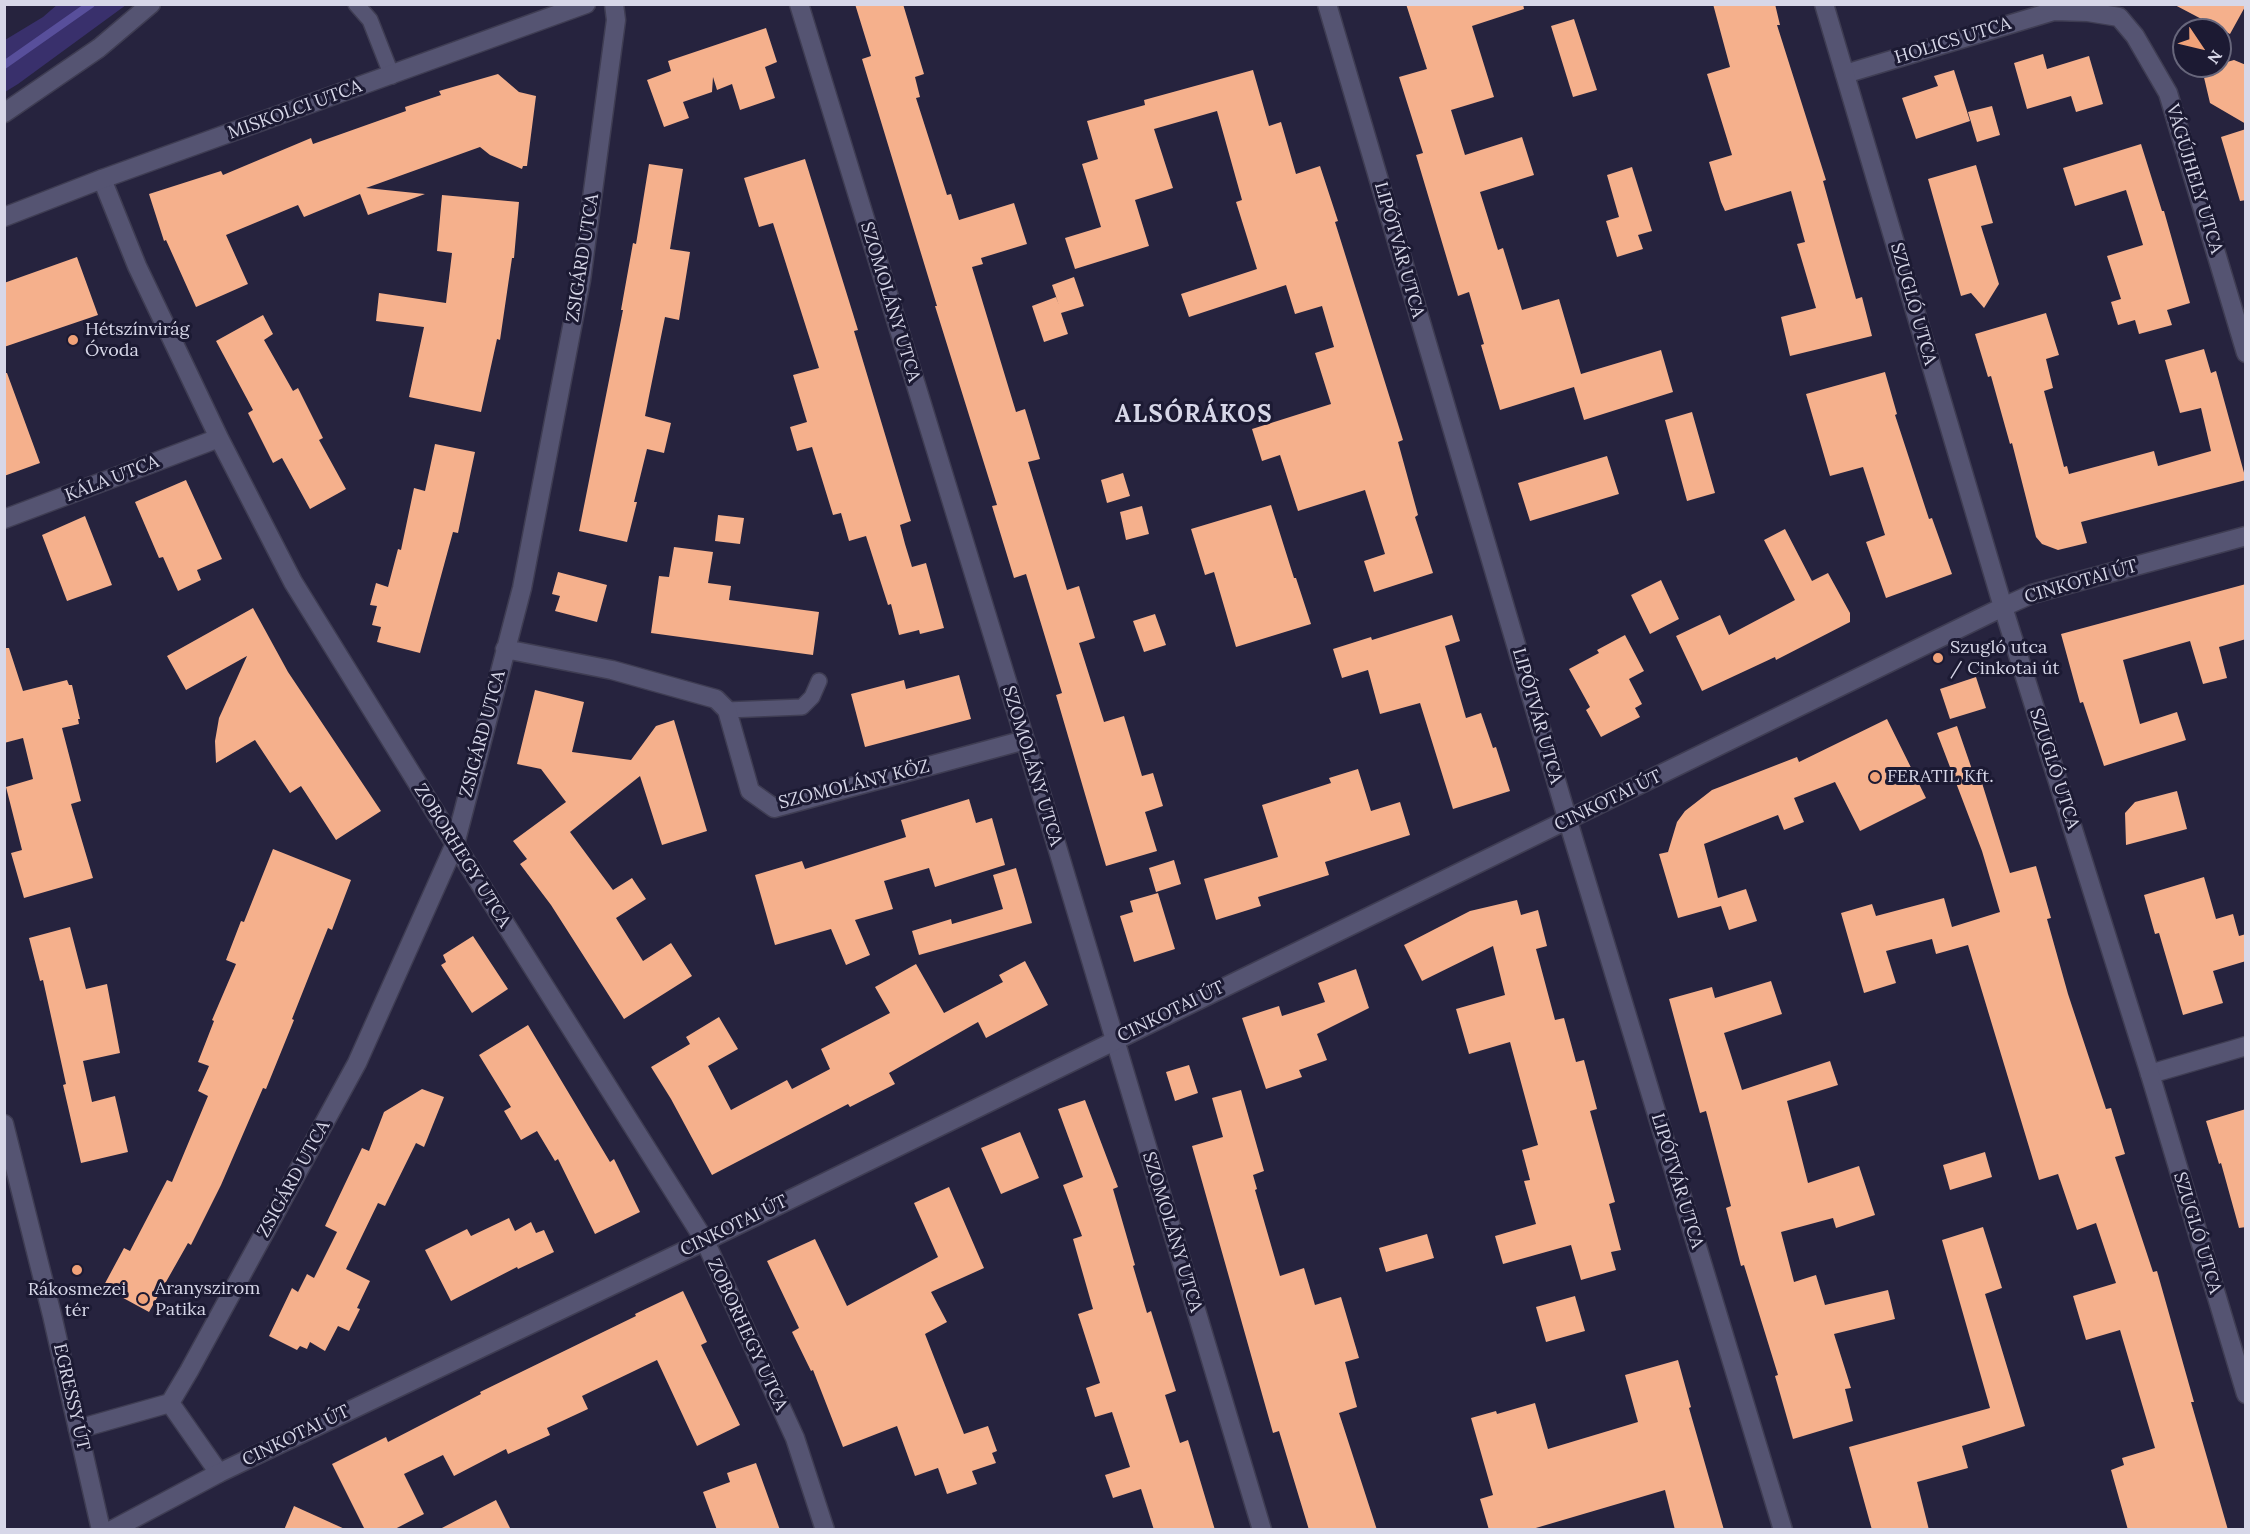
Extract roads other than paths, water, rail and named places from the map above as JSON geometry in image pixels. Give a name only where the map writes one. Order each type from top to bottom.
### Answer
[{"type":"street","points":[[4,113],[99,48],[151,4]]},
{"type":"street","name":"MISKOLCI UTCA","points":[[4,217],[102,179],[586,4]]},
{"type":"street","name":"ZSIGÁRD UTCA","points":[[170,1403],[357,1063],[455,844],[522,588],[581,280],[616,20],[614,4]]},
{"type":"street","name":"SZOMOLÁNY UTCA","points":[[799,4],[1025,740],[1262,1530]]},
{"type":"street","name":"LIPÓTVÁR UTCA","points":[[1327,4],[1568,821],[1783,1530]]},
{"type":"street","name":"SZUGLÓ UTCA","points":[[1824,4],[2003,607],[2150,1074],[2246,1394]]},
{"type":"street","name":"HOLICS UTCA","points":[[1845,74],[2054,10],[2122,11]]},
{"type":"street","name":"VÁGÚJHELY UTCA","points":[[2122,11],[2168,93],[2246,353]]},
{"type":"street","name":"ZOBORHEGY UTCA","points":[[102,179],[137,266],[219,438],[293,582],[705,1241],[795,1438],[825,1530]]},
{"type":"street","name":"KÁLA UTCA","points":[[4,519],[219,438]]},
{"type":"street","name":"CINKOTAI ÚT","points":[[112,1530],[219,1473],[705,1241],[2003,607],[2032,594],[2246,536]]},
{"type":"street","points":[[505,649],[612,670],[716,699],[727,710]]},
{"type":"street","name":"SZOMOLÁNY KÖZ","points":[[727,710],[750,791],[774,808],[1025,740]]},
{"type":"street","points":[[2150,1074],[2246,1046]]},
{"type":"street","name":"EGRESSY ÚT","points":[[4,1124],[101,1530]]},
{"type":"street","points":[[78,1429],[170,1403],[219,1473]]},
{"type":"lane","points":[[356,4],[370,20],[392,76]]},
{"type":"lane","points":[[727,710],[802,707],[812,697],[819,681]]},
{"type":"waterway","points":[[4,65],[91,4]]},
{"type":"place","name":"Hétszínvirág Óvoda","points":[[73,340]]},
{"type":"place","name":"Szugló utca / Cinkotai út","points":[[1938,658]]},
{"type":"place","name":"FERATIL Kft.","points":[[1875,777]]},
{"type":"place","name":"Rákosmezei tér","points":[[77,1270]]},
{"type":"place","name":"Aranyszirom Patika","points":[[143,1299]]},
{"type":"district","name":"ALSÓRÁKOS","points":[[1194,415]]}]
